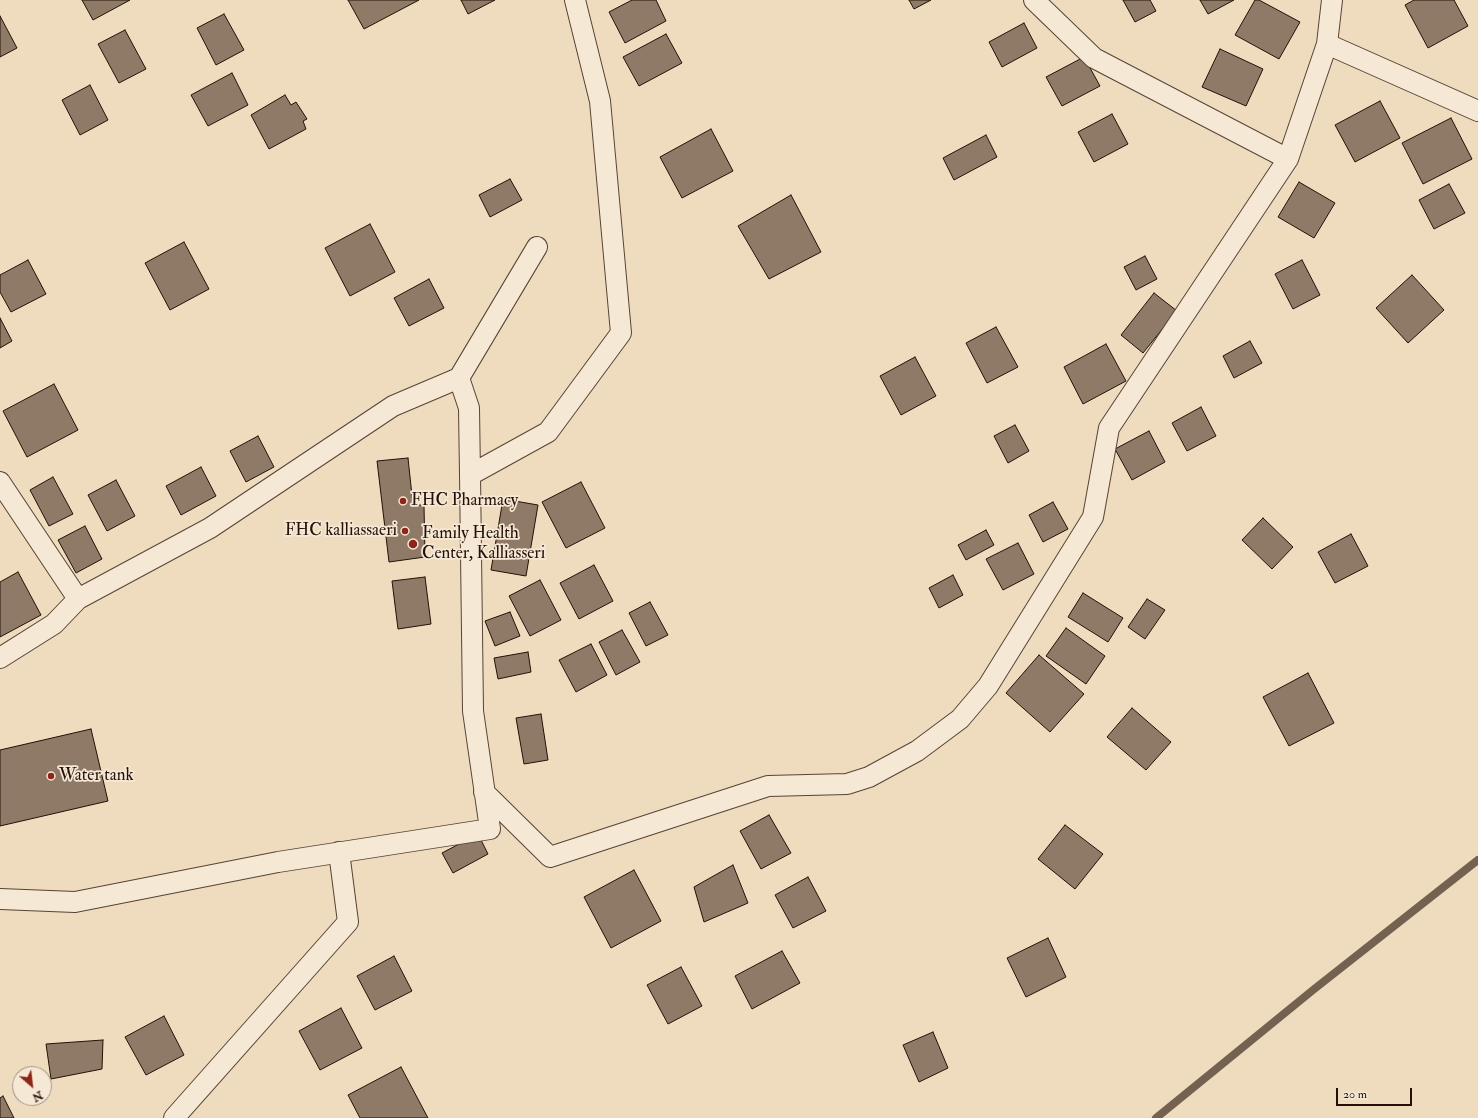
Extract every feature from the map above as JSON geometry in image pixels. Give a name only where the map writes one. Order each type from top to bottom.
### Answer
[{"type":"street","points":[[470,475],[548,432],[621,333],[600,101],[575,0]]},
{"type":"street","points":[[1034,0],[1094,58],[1288,159]]},
{"type":"street","points":[[484,792],[550,857],[768,786],[847,784],[869,777],[918,751],[960,719],[988,686],[1093,517],[1109,428],[1288,159],[1327,44],[1332,0]]},
{"type":"street","points":[[1327,44],[1478,111]]},
{"type":"street","points":[[0,658],[54,624],[78,598],[210,528],[393,406],[459,378],[537,247]]},
{"type":"street","points":[[0,899],[75,902],[278,862],[490,829],[472,711],[469,408],[459,378]]},
{"type":"street","points":[[0,482],[78,598]]},
{"type":"street","points":[[174,1118],[348,922],[339,852]]},
{"type":"building","points":[[82,0],[130,0],[93,20]]},
{"type":"building","points":[[348,0],[419,0],[364,29]]},
{"type":"building","points":[[461,0],[495,0],[468,14]]},
{"type":"building","points":[[632,0],[656,0],[666,21],[625,43],[609,12]]},
{"type":"building","points":[[909,0],[931,0],[914,9]]},
{"type":"building","points":[[1123,0],[1150,0],[1156,11],[1135,22]]},
{"type":"building","points":[[1200,0],[1234,0],[1208,14]]},
{"type":"building","points":[[1255,0],[1259,0],[1300,22],[1279,59],[1235,35]]},
{"type":"building","points":[[1414,0],[1454,0],[1468,26],[1428,48],[1405,5]]},
{"type":"building","points":[[224,14],[244,50],[216,65],[197,28]]},
{"type":"building","points":[[0,16],[17,48],[0,57]]},
{"type":"building","points":[[1024,23],[1037,48],[1002,67],[989,42]]},
{"type":"building","points":[[125,30],[146,69],[119,83],[98,44]]},
{"type":"building","points":[[666,34],[682,63],[639,86],[623,57]]},
{"type":"building","points":[[1220,49],[1263,69],[1246,106],[1202,87]]},
{"type":"building","points":[[1084,57],[1100,86],[1062,106],[1046,77]]},
{"type":"building","points":[[232,73],[248,105],[208,126],[191,95]]},
{"type":"building","points":[[90,85],[108,120],[80,135],[62,100]]},
{"type":"building","points":[[285,95],[291,105],[296,102],[307,119],[303,121],[306,129],[269,149],[251,115]]},
{"type":"building","points":[[1380,101],[1400,138],[1355,162],[1335,125]]},
{"type":"building","points":[[1112,114],[1128,144],[1094,162],[1078,132]]},
{"type":"building","points":[[1451,118],[1472,159],[1423,184],[1402,143]]},
{"type":"building","points":[[711,129],[733,171],[682,198],[660,157]]},
{"type":"building","points":[[986,135],[997,157],[954,180],[943,158]]},
{"type":"building","points":[[510,179],[522,200],[490,217],[479,195]]},
{"type":"building","points":[[1299,182],[1335,203],[1314,238],[1278,217]]},
{"type":"building","points":[[1449,184],[1465,213],[1434,229],[1419,200]]},
{"type":"building","points":[[791,195],[821,252],[769,279],[738,226]]},
{"type":"building","points":[[370,224],[395,272],[350,296],[325,248]]},
{"type":"building","points":[[184,242],[209,289],[170,310],[145,263]]},
{"type":"building","points":[[1145,256],[1157,279],[1136,290],[1124,267]]},
{"type":"building","points":[[28,260],[46,294],[11,312],[0,292],[0,275]]},
{"type":"building","points":[[1302,260],[1320,295],[1293,309],[1275,274]]},
{"type":"building","points":[[1412,275],[1444,310],[1408,343],[1376,308]]},
{"type":"building","points":[[429,279],[444,308],[409,326],[394,298]]},
{"type":"building","points":[[1154,293],[1177,311],[1143,353],[1121,335]]},
{"type":"building","points":[[0,318],[12,341],[0,348]]},
{"type":"building","points":[[996,327],[1018,367],[987,383],[966,343]]},
{"type":"building","points":[[1250,341],[1262,363],[1234,378],[1223,356]]},
{"type":"building","points":[[1106,344],[1126,381],[1083,404],[1064,367]]},
{"type":"building","points":[[915,357],[936,396],[901,415],[880,376]]},
{"type":"building","points":[[54,384],[78,430],[27,457],[3,411]]},
{"type":"building","points":[[1201,407],[1216,436],[1187,451],[1172,423]]},
{"type":"building","points":[[1015,425],[1029,451],[1008,463],[994,436]]},
{"type":"building","points":[[1149,431],[1165,462],[1132,480],[1115,449]]},
{"type":"building","points":[[258,436],[274,467],[246,482],[230,451]]},
{"type":"building","name":"FHC kalliassaeri","points":[[408,458],[413,505],[424,505],[425,557],[389,562],[377,461]]},
{"type":"building","points":[[201,467],[216,496],[181,515],[166,486]]},
{"type":"building","points":[[53,477],[73,514],[49,526],[30,490]]},
{"type":"building","points":[[116,480],[135,516],[107,531],[88,495]]},
{"type":"building","points":[[581,482],[605,528],[566,548],[542,502]]},
{"type":"building","points":[[503,499],[538,505],[526,576],[491,570]]},
{"type":"building","points":[[1053,502],[1068,529],[1043,542],[1029,515]]},
{"type":"building","points":[[1263,518],[1293,547],[1272,569],[1242,540]]},
{"type":"building","points":[[85,526],[102,559],[76,573],[58,540]]},
{"type":"building","points":[[986,530],[994,545],[966,560],[958,545]]},
{"type":"building","points":[[1351,534],[1368,566],[1335,583],[1318,552]]},
{"type":"building","points":[[1018,543],[1034,574],[1003,590],[986,559]]},
{"type":"building","points":[[594,565],[613,601],[579,619],[560,583]]},
{"type":"building","points":[[18,572],[41,615],[0,637],[0,582]]},
{"type":"building","points":[[953,575],[963,595],[939,608],[929,588]]},
{"type":"building","points":[[425,577],[431,624],[398,629],[392,581]]},
{"type":"building","points":[[540,580],[561,620],[530,636],[509,596]]},
{"type":"building","points":[[1083,593],[1123,618],[1108,642],[1068,617]]},
{"type":"building","points":[[1147,599],[1165,610],[1145,639],[1128,627]]},
{"type":"building","points":[[650,602],[668,635],[646,646],[629,613]]},
{"type":"building","points":[[510,612],[520,636],[495,646],[485,621]]},
{"type":"building","points":[[1066,628],[1105,656],[1086,684],[1046,656]]},
{"type":"building","points":[[622,630],[640,662],[616,675],[599,642]]},
{"type":"building","points":[[591,644],[607,675],[576,692],[559,660]]},
{"type":"building","points":[[528,652],[531,672],[498,679],[494,658]]},
{"type":"building","points":[[1039,655],[1084,694],[1050,732],[1006,693]]},
{"type":"building","points":[[1308,673],[1334,723],[1289,746],[1263,697]]},
{"type":"building","points":[[1132,708],[1171,742],[1146,770],[1107,737]]},
{"type":"building","points":[[541,714],[548,760],[524,764],[516,718]]},
{"type":"building","name":"Water tank","points":[[91,729],[108,801],[0,826],[0,750]]},
{"type":"building","points":[[769,815],[791,853],[761,869],[740,831]]},
{"type":"building","points":[[1065,825],[1103,854],[1075,889],[1038,859]]},
{"type":"building","points":[[478,834],[488,854],[453,873],[442,853]]},
{"type":"building","points":[[733,865],[748,903],[704,922],[694,887]]},
{"type":"building","points":[[634,870],[661,921],[611,948],[584,897]]},
{"type":"building","points":[[808,877],[826,911],[793,928],[775,895]]},
{"type":"building","points":[[1048,938],[1066,977],[1026,997],[1007,958]]},
{"type":"building","points":[[782,951],[800,983],[752,1009],[735,976]]},
{"type":"building","points":[[394,956],[412,991],[375,1010],[357,976]]},
{"type":"building","points":[[681,967],[702,1006],[668,1024],[647,985]]},
{"type":"building","points":[[341,1008],[362,1048],[320,1070],[299,1031]]},
{"type":"building","points":[[164,1016],[184,1055],[146,1075],[125,1037]]},
{"type":"building","points":[[933,1032],[948,1068],[919,1082],[903,1045]]},
{"type":"building","points":[[103,1040],[102,1069],[52,1079],[52,1066],[49,1066],[46,1044]]},
{"type":"building","points":[[401,1067],[428,1118],[360,1118],[348,1095]]},
{"type":"building","points":[[3,1096],[14,1118],[0,1118],[0,1098]]},
{"type":"waterway","points":[[1156,1118],[1313,990],[1478,860]]},
{"type":"place","name":"FHC Pharmacy","points":[[403,501]]},
{"type":"place","name":"FHC kalliassaeri","points":[[405,531]]},
{"type":"place","name":"Family Health Center, Kalliasseri","points":[[413,544]]},
{"type":"place","name":"Water tank","points":[[51,776]]}]
